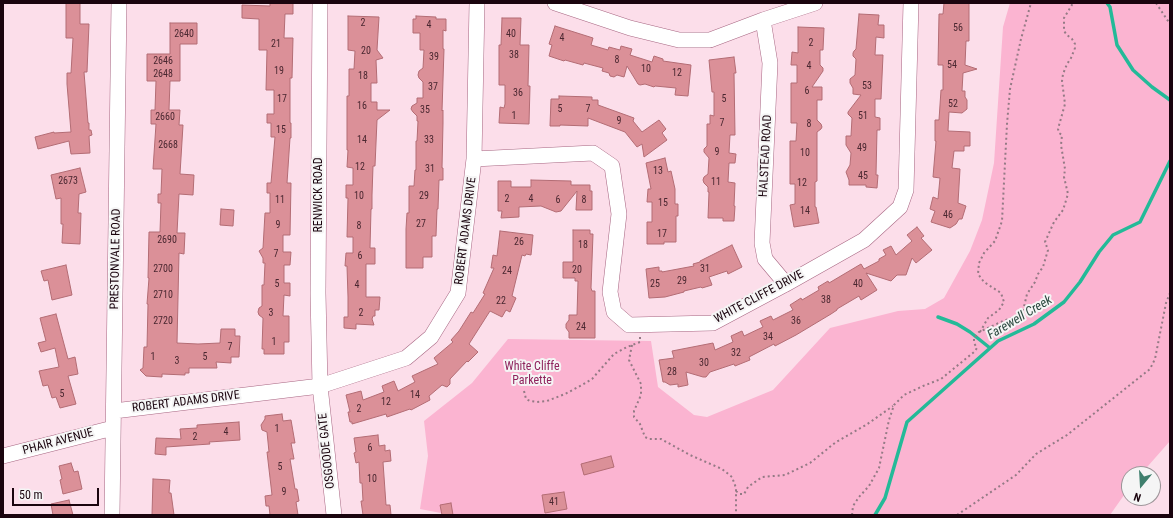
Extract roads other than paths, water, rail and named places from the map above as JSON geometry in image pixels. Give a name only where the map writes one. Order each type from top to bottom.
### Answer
[{"type":"street","name":"PRESTONVALE ROAD","points":[[112,515],[119,3]]},
{"type":"street","name":"RENWICK ROAD","points":[[320,3],[318,286],[320,386]]},
{"type":"street","name":"ROBERT ADAMS DRIVE","points":[[114,411],[320,386],[406,358],[431,337],[458,293],[474,159],[477,3]]},
{"type":"street","points":[[555,3],[630,28],[679,40],[710,40],[763,20],[815,3]]},
{"type":"street","name":"WHITE CLIFFE DRIVE","points":[[474,159],[592,153],[612,166],[619,214],[610,292],[614,312],[629,325],[713,323],[864,240],[900,207],[906,190],[911,3]]},
{"type":"street","name":"HALSTEAD ROAD","points":[[763,20],[770,63],[762,242],[765,258],[786,284]]},
{"type":"street","name":"OSGOODE GATE","points":[[320,386],[334,515]]},
{"type":"street","name":"PHAIR AVENUE","points":[[3,456],[113,428]]},
{"type":"waterway","name":"Farewell Creek","points":[[1107,3],[1110,7],[1117,45],[1133,70],[1152,87],[1170,100]]},
{"type":"waterway","name":"Farewell Creek","points":[[875,515],[885,498],[907,422],[998,341],[1034,324],[1064,302],[1080,282],[1099,252],[1113,235],[1140,222],[1170,161]]},
{"type":"waterway","points":[[938,317],[957,324],[990,348]]},
{"type":"park label","name":"White Cliffe Parkette","points":[[532,374]]}]
